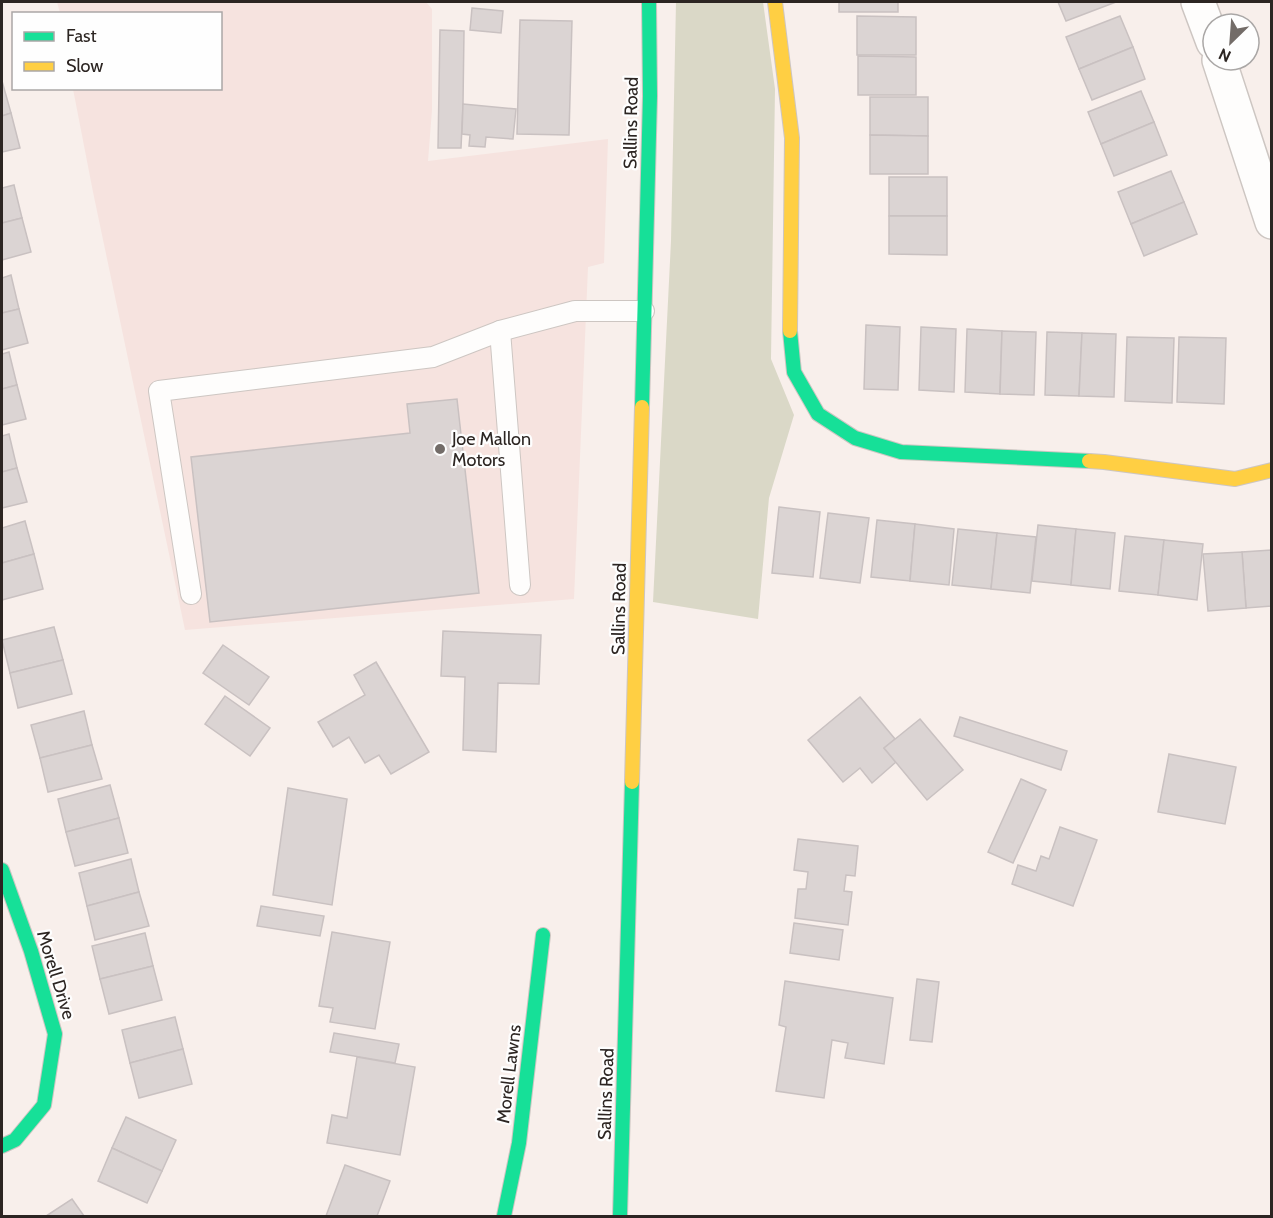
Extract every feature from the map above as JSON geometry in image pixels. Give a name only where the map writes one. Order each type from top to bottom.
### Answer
[{"type":"street","name":"Sallins Road","points":[[620,1216],[650,96],[649,2]]},
{"type":"street","points":[[775,2],[792,138],[790,328],[794,372],[818,414],[855,438],[902,452],[1104,462],[1235,479],[1272,470]]},
{"type":"street","points":[[1224,72],[1272,222]]},
{"type":"street","name":"Morell Drive","points":[[2,870],[32,951],[55,1034],[44,1105],[15,1140],[2,1146]]},
{"type":"street","name":"Morell Lawns","points":[[504,1216],[519,1143],[543,935]]},
{"type":"lane","points":[[191,594],[159,391],[433,357],[500,331],[575,311],[644,311]]},
{"type":"lane","points":[[500,331],[520,585]]},
{"type":"shaded area","points":[[57,2],[426,2],[432,9],[432,110],[428,161],[608,139],[604,263],[588,267],[574,599],[185,630],[73,90],[222,90],[222,12],[60,12]]},
{"type":"shaded area","points":[[676,2],[763,2],[775,89],[771,359],[794,415],[769,498],[758,619],[653,602],[671,241]]},
{"type":"building","points":[[839,2],[898,2],[898,12],[839,12]]},
{"type":"building","points":[[1058,2],[1116,2],[1066,21]]},
{"type":"building","points":[[472,8],[503,11],[501,33],[470,30]]},
{"type":"building","points":[[857,16],[916,17],[916,55],[857,55]]},
{"type":"building","points":[[1120,16],[1133,47],[1079,69],[1066,37]]},
{"type":"building","points":[[520,20],[572,21],[569,135],[517,134]]},
{"type":"building","points":[[440,30],[464,31],[461,148],[438,148]]},
{"type":"building","points":[[1133,47],[1145,79],[1092,100],[1079,69]]},
{"type":"building","points":[[858,56],[916,57],[916,95],[858,95]]},
{"type":"building","points":[[2,81],[11,113],[2,116]]},
{"type":"building","points":[[1141,91],[1154,122],[1101,144],[1088,112]]},
{"type":"building","points":[[870,97],[928,97],[928,136],[870,135]]},
{"type":"building","points":[[463,104],[516,109],[513,139],[486,137],[485,147],[469,146],[470,135],[462,134]]},
{"type":"building","points":[[11,113],[20,148],[2,152],[2,116]]},
{"type":"building","points":[[1154,122],[1167,155],[1114,176],[1101,144]]},
{"type":"building","points":[[870,135],[928,136],[928,174],[870,174]]},
{"type":"building","points":[[1171,171],[1184,202],[1131,224],[1118,192]]},
{"type":"building","points":[[889,177],[947,177],[947,216],[889,216]]},
{"type":"building","points":[[14,185],[22,218],[2,223],[2,188]]},
{"type":"building","points":[[1184,202],[1197,234],[1144,256],[1131,224]]},
{"type":"building","points":[[889,216],[947,216],[947,255],[889,254]]},
{"type":"building","points":[[22,218],[31,252],[2,260],[2,223]]},
{"type":"building","points":[[11,275],[19,309],[2,313],[2,278]]},
{"type":"building","points":[[19,309],[28,343],[2,350],[2,313]]},
{"type":"building","points":[[866,325],[900,327],[898,390],[864,389]]},
{"type":"building","points":[[921,327],[956,329],[954,392],[919,390]]},
{"type":"building","points":[[967,329],[1002,331],[1000,394],[965,392]]},
{"type":"building","points":[[1002,331],[1036,332],[1034,395],[1000,394]]},
{"type":"building","points":[[1047,332],[1082,333],[1079,396],[1045,395]]},
{"type":"building","points":[[1082,333],[1116,334],[1114,397],[1079,396]]},
{"type":"building","points":[[1127,337],[1174,338],[1172,403],[1125,401]]},
{"type":"building","points":[[1179,337],[1226,338],[1224,404],[1177,402]]},
{"type":"building","points":[[9,352],[17,385],[2,389],[2,354]]},
{"type":"building","points":[[17,385],[26,419],[2,425],[2,389]]},
{"type":"building","points":[[457,399],[479,593],[210,622],[191,457],[410,433],[407,404]]},
{"type":"building","points":[[9,434],[17,468],[2,472],[2,436]]},
{"type":"building","points":[[17,468],[27,502],[2,508],[2,472]]},
{"type":"building","points":[[779,507],[820,512],[813,577],[772,573]]},
{"type":"building","points":[[828,513],[869,518],[860,583],[820,578]]},
{"type":"building","points":[[877,520],[915,524],[910,581],[871,577]]},
{"type":"building","points":[[25,521],[34,554],[2,563],[2,528]]},
{"type":"building","points":[[915,524],[954,529],[949,585],[910,581]]},
{"type":"building","points":[[1038,525],[1076,529],[1071,585],[1032,581]]},
{"type":"building","points":[[958,529],[997,533],[991,589],[952,585]]},
{"type":"building","points":[[1076,529],[1115,533],[1110,589],[1071,585]]},
{"type":"building","points":[[997,533],[1036,537],[1030,593],[991,589]]},
{"type":"building","points":[[1125,536],[1164,540],[1158,595],[1119,591]]},
{"type":"building","points":[[1164,540],[1203,544],[1197,600],[1158,595]]},
{"type":"building","points":[[1272,550],[1272,606],[1246,608],[1242,552]]},
{"type":"building","points":[[1242,552],[1246,608],[1208,611],[1203,554]]},
{"type":"building","points":[[34,554],[43,589],[2,600],[2,563]]},
{"type":"building","points":[[54,627],[63,660],[10,673],[2,640]]},
{"type":"building","points":[[443,631],[541,635],[539,684],[498,683],[496,752],[463,750],[465,677],[441,676]]},
{"type":"building","points":[[223,645],[269,677],[249,705],[203,673]]},
{"type":"building","points":[[63,660],[72,694],[18,708],[10,673]]},
{"type":"building","points":[[376,662],[429,752],[391,774],[379,755],[365,763],[349,737],[333,747],[318,722],[365,695],[354,675]]},
{"type":"building","points":[[225,696],[270,728],[250,756],[205,724]]},
{"type":"building","points":[[860,697],[895,739],[884,748],[896,762],[872,783],[860,768],[843,782],[808,740]]},
{"type":"building","points":[[84,711],[92,745],[40,758],[31,725]]},
{"type":"building","points":[[960,717],[1067,751],[1061,770],[954,736]]},
{"type":"building","points":[[920,719],[963,770],[927,800],[884,748]]},
{"type":"building","points":[[92,745],[102,779],[48,792],[40,758]]},
{"type":"building","points":[[1169,754],[1236,767],[1225,824],[1158,812]]},
{"type":"building","points":[[1021,779],[1046,790],[1013,863],[988,852]]},
{"type":"building","points":[[110,785],[119,818],[66,832],[58,799]]},
{"type":"building","points":[[288,788],[347,799],[332,905],[273,895]]},
{"type":"building","points":[[119,818],[128,853],[75,866],[66,832]]},
{"type":"building","points":[[1060,827],[1097,840],[1073,906],[1012,884],[1018,865],[1036,871],[1041,856],[1049,859]]},
{"type":"building","points":[[798,839],[858,846],[855,876],[846,875],[844,891],[852,892],[848,925],[795,918],[798,889],[806,889],[808,872],[794,870]]},
{"type":"building","points":[[131,859],[139,892],[87,906],[79,873]]},
{"type":"building","points":[[139,892],[149,926],[95,940],[87,906]]},
{"type":"building","points":[[261,906],[324,916],[320,936],[257,926]]},
{"type":"building","points":[[794,923],[843,930],[839,960],[790,953]]},
{"type":"building","points":[[332,932],[390,942],[375,1029],[330,1022],[333,1008],[319,1006]]},
{"type":"building","points":[[145,933],[153,966],[100,979],[92,946]]},
{"type":"building","points":[[153,966],[162,1000],[109,1014],[100,979]]},
{"type":"building","points":[[917,979],[939,982],[932,1042],[910,1040]]},
{"type":"building","points":[[785,981],[893,998],[884,1064],[845,1058],[848,1043],[832,1040],[824,1098],[776,1091],[786,1027],[779,1025]]},
{"type":"building","points":[[175,1017],[183,1049],[130,1063],[122,1030]]},
{"type":"building","points":[[334,1033],[399,1044],[395,1063],[330,1052]]},
{"type":"building","points":[[183,1049],[192,1084],[139,1098],[130,1063]]},
{"type":"building","points":[[357,1057],[415,1067],[400,1155],[327,1143],[332,1115],[347,1118]]},
{"type":"building","points":[[126,1117],[176,1140],[162,1171],[112,1148]]},
{"type":"building","points":[[112,1148],[162,1171],[147,1203],[98,1181]]},
{"type":"building","points":[[345,1165],[390,1181],[377,1216],[326,1216]]},
{"type":"building","points":[[72,1199],[84,1216],[46,1216]]},
{"type":"traffic: fast","points":[[642,407],[650,96],[649,2]]},
{"type":"traffic: fast","points":[[790,331],[794,372],[818,414],[855,438],[901,452],[1089,461]]},
{"type":"traffic: fast","points":[[620,1216],[632,782]]},
{"type":"traffic: fast","points":[[2,870],[31,951],[55,1034],[44,1105],[15,1140],[2,1146]]},
{"type":"traffic: fast","points":[[504,1216],[519,1143],[543,935]]},
{"type":"traffic: slow","points":[[775,2],[792,138],[790,331]]},
{"type":"traffic: slow","points":[[632,782],[642,407]]},
{"type":"traffic: slow","points":[[1089,461],[1235,479],[1272,470]]},
{"type":"place","name":"Joe Mallon Motors","points":[[440,449]]}]
